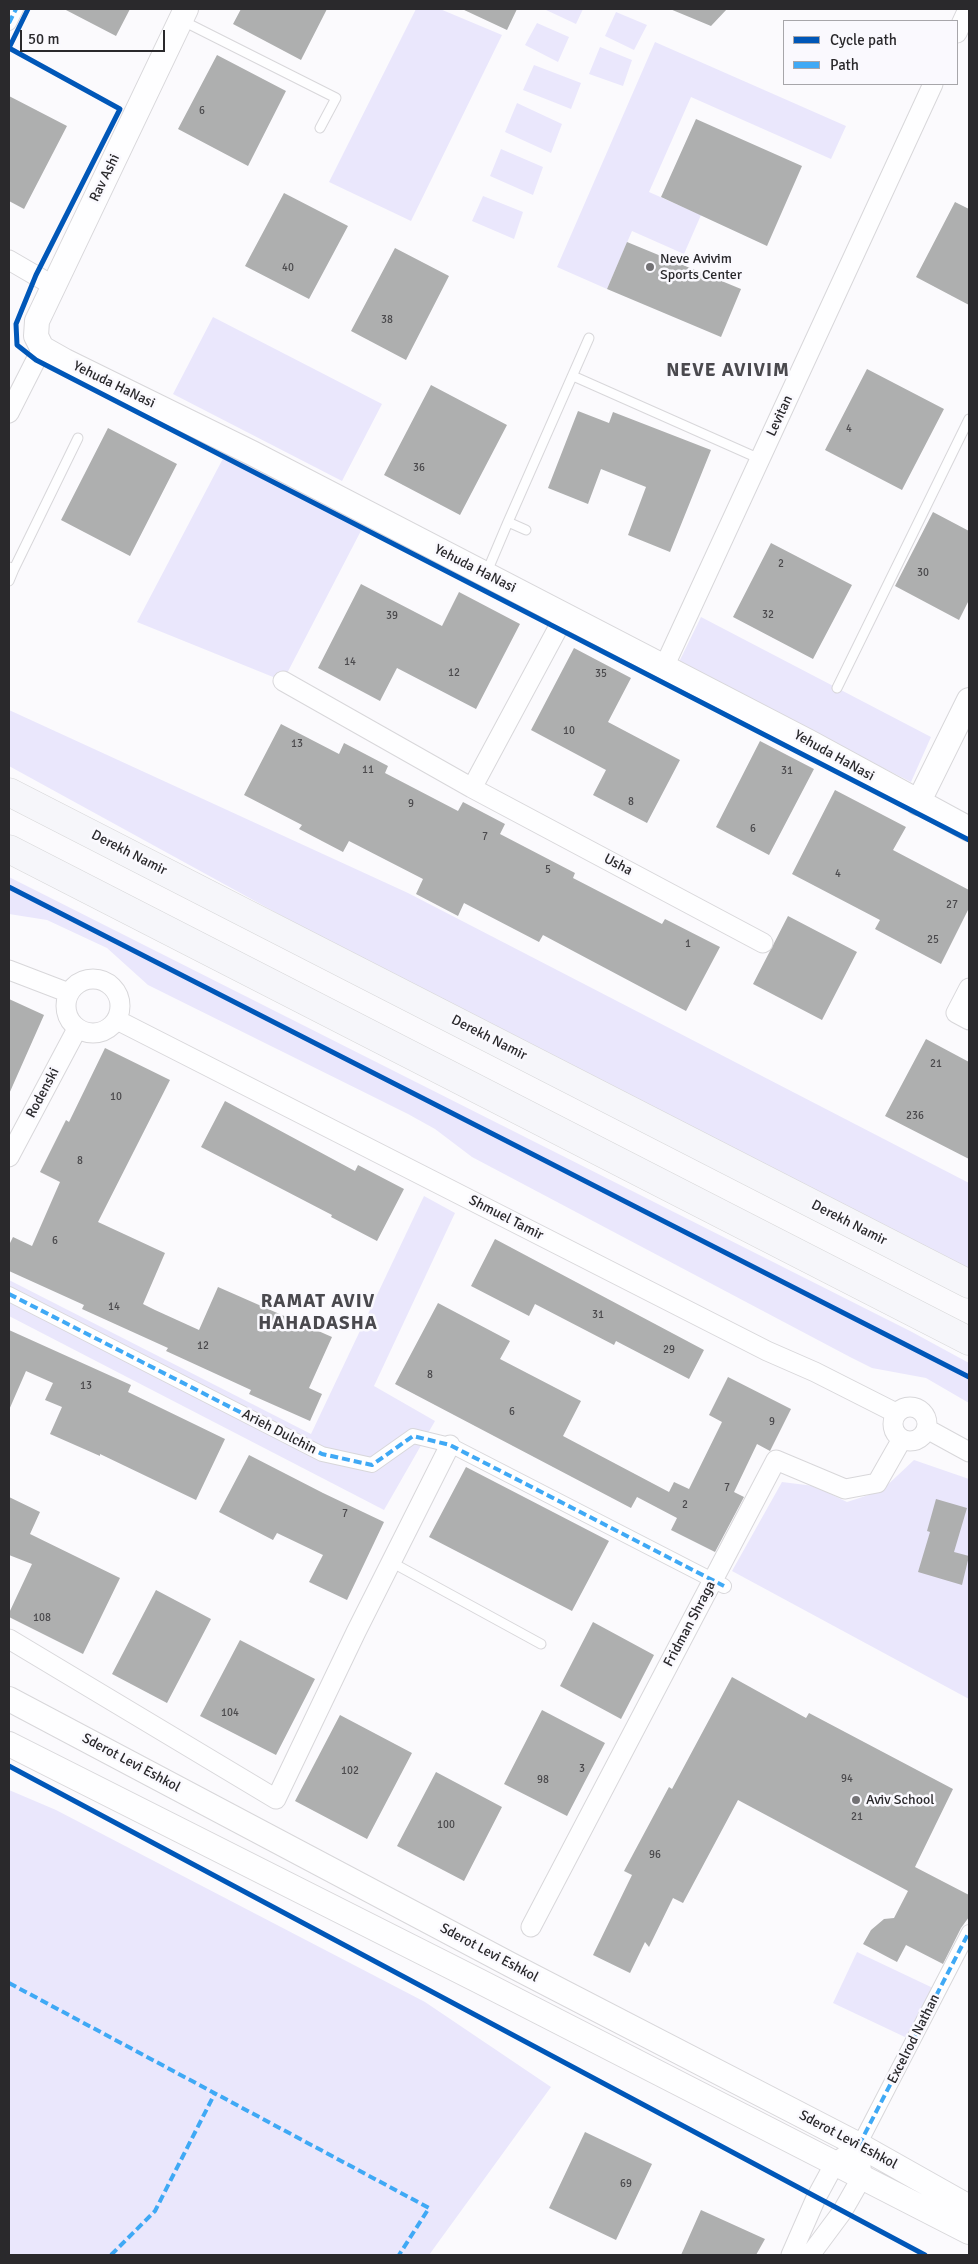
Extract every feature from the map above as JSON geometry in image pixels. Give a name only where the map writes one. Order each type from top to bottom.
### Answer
[{"type":"highway","name":"Derekh Namir","points":[[9,792],[969,1284]]},
{"type":"highway","points":[[9,849],[969,1341]]},
{"type":"street","points":[[9,23],[16,9]]},
{"type":"street","points":[[958,31],[968,9]]},
{"type":"street","name":"Rav Ashi","points":[[42,348],[36,336],[37,321],[52,285],[183,14]]},
{"type":"street","name":"Levitan","points":[[664,667],[933,85]]},
{"type":"street","points":[[9,260],[52,285]]},
{"type":"street","points":[[9,413],[42,348]]},
{"type":"street","name":"Yehuda HaNasi","points":[[42,348],[252,453],[486,574],[809,742],[918,803],[969,829]]},
{"type":"street","points":[[472,788],[565,616]]},
{"type":"street","name":"Usha","points":[[283,681],[472,788],[763,943]]},
{"type":"street","points":[[918,803],[969,700]]},
{"type":"street","points":[[9,970],[69,993]]},
{"type":"street","points":[[93,978],[102,980],[110,985],[120,1001],[117,1020],[104,1031],[95,1034],[77,1029],[69,1021],[66,1012],[66,1002],[69,993],[75,985],[83,980],[93,978]]},
{"type":"street","points":[[969,988],[956,1013],[969,1020]]},
{"type":"street","name":"Shmuel Tamir","points":[[117,1020],[767,1352],[815,1372],[896,1413]]},
{"type":"street","name":"Rodenski","points":[[9,1155],[77,1029]]},
{"type":"street","name":"Arieh Dulchin","points":[[9,1294],[322,1454],[372,1464],[413,1436],[450,1445],[719,1583]]},
{"type":"street","points":[[906,1407],[918,1408],[926,1417],[926,1429],[924,1434],[914,1441],[902,1439],[893,1428],[896,1413],[906,1407]]},
{"type":"street","points":[[926,1429],[969,1452]]},
{"type":"street","name":"Fridman Shraga","points":[[531,1927],[719,1583],[776,1460],[845,1489],[877,1483],[902,1439]]},
{"type":"street","points":[[9,1639],[276,1799],[356,1632],[450,1445]]},
{"type":"street","name":"Sderot Levi Eshkol","points":[[9,1698],[511,1965],[859,2145],[969,2207]]},
{"type":"street","name":"Sderot Levi Eshkol","points":[[9,1744],[488,1985],[969,2232]]},
{"type":"street","name":"Excelrod Nathan","points":[[859,2145],[969,1932]]},
{"type":"street","points":[[791,2255],[816,2198],[835,2163],[859,2145]]},
{"type":"street","points":[[810,2255],[842,2212],[862,2177],[859,2145]]},
{"type":"lane","points":[[183,14],[336,98],[320,128]]},
{"type":"lane","points":[[486,574],[589,338]]},
{"type":"lane","points":[[573,376],[760,459]]},
{"type":"lane","points":[[837,688],[969,419]]},
{"type":"lane","points":[[9,581],[11,568],[78,438]]},
{"type":"lane","points":[[508,522],[526,530]]},
{"type":"lane","points":[[391,1562],[541,1644]]},
{"type":"shaded area","points":[[416,9],[440,9],[502,35],[411,221],[329,182]]},
{"type":"shaded area","points":[[544,9],[583,9],[576,24]]},
{"type":"shaded area","points":[[616,12],[647,25],[634,50],[605,36]]},
{"type":"shaded area","points":[[537,23],[569,37],[558,62],[525,45]]},
{"type":"shaded area","points":[[655,42],[846,126],[831,159],[691,97],[649,192],[701,215],[684,254],[632,231],[607,289],[557,267]]},
{"type":"shaded area","points":[[600,47],[632,60],[623,86],[589,74]]},
{"type":"shaded area","points":[[534,65],[581,83],[571,109],[523,90]]},
{"type":"shaded area","points":[[517,103],[562,124],[551,153],[505,132]]},
{"type":"shaded area","points":[[501,149],[543,167],[533,195],[490,176]]},
{"type":"shaded area","points":[[483,196],[523,212],[514,239],[472,221]]},
{"type":"shaded area","points":[[213,317],[382,404],[342,481],[173,394]]},
{"type":"shaded area","points":[[228,449],[365,523],[283,681],[137,622]]},
{"type":"shaded area","points":[[701,617],[931,737],[911,782],[678,664]]},
{"type":"shaded area","points":[[9,710],[408,893],[969,1183],[969,1269],[377,968],[9,766]]},
{"type":"shaded area","points":[[9,877],[912,1332],[969,1363],[969,1403],[926,1378],[872,1368],[850,1357],[472,1157],[435,1129],[408,1114],[148,985],[107,948],[47,920],[9,914]]},
{"type":"shaded area","points":[[424,1196],[455,1213],[374,1386],[435,1421],[384,1510],[9,1316],[9,1280],[311,1434]]},
{"type":"shaded area","points":[[914,1460],[969,1479],[969,1699],[732,1571],[782,1482],[814,1486],[847,1502],[881,1491]]},
{"type":"shaded area","points":[[9,1790],[56,1810],[425,2002],[551,2087],[429,2255],[9,2255]]},
{"type":"shaded area","points":[[857,1952],[933,1988],[907,2038],[833,2003]]},
{"type":"building","points":[[64,9],[130,9],[116,36]]},
{"type":"building","points":[[241,9],[327,9],[301,60],[233,24]]},
{"type":"building","points":[[462,9],[517,9],[507,30]]},
{"type":"building","points":[[670,9],[727,9],[711,26]]},
{"type":"building","points":[[217,55],[286,91],[248,166],[178,129]]},
{"type":"building","points":[[9,96],[67,126],[24,209],[9,201]]},
{"type":"building","points":[[696,119],[802,166],[767,246],[661,197]]},
{"type":"building","points":[[284,193],[348,226],[309,299],[245,266]]},
{"type":"building","points":[[955,202],[969,209],[969,305],[916,277]]},
{"type":"building","points":[[627,242],[741,289],[721,337],[607,289]]},
{"type":"building","points":[[395,248],[449,276],[406,360],[351,331]]},
{"type":"building","points":[[867,369],[944,409],[902,490],[825,450]]},
{"type":"building","points":[[431,385],[507,425],[460,515],[384,475]]},
{"type":"building","points":[[578,411],[609,423],[613,412],[711,450],[670,552],[628,535],[646,487],[601,469],[588,504],[548,488]]},
{"type":"building","points":[[108,428],[177,464],[130,556],[61,520]]},
{"type":"building","points":[[933,512],[969,531],[969,600],[959,620],[895,586]]},
{"type":"building","points":[[771,543],[852,585],[813,659],[733,617]]},
{"type":"building","points":[[361,584],[442,626],[459,592],[520,624],[476,709],[397,668],[380,701],[318,668]]},
{"type":"building","points":[[574,648],[631,678],[608,722],[680,760],[647,823],[593,795],[606,770],[531,730]]},
{"type":"building","points":[[281,724],[339,754],[344,743],[388,766],[385,773],[458,811],[463,802],[505,824],[500,834],[575,873],[573,878],[662,924],[665,919],[720,947],[686,1011],[543,935],[539,942],[464,903],[458,916],[416,894],[423,879],[349,841],[343,852],[299,829],[302,825],[244,795]]},
{"type":"building","points":[[760,741],[814,769],[769,855],[716,827]]},
{"type":"building","points":[[835,790],[906,827],[893,850],[969,890],[969,908],[941,964],[875,929],[880,920],[792,874]]},
{"type":"building","points":[[788,916],[857,952],[822,1020],[753,984]]},
{"type":"building","points":[[9,999],[44,1015],[9,1094]]},
{"type":"building","points":[[926,1039],[969,1062],[969,1159],[885,1116]]},
{"type":"building","points":[[105,1048],[170,1080],[98,1222],[165,1253],[143,1304],[199,1330],[218,1287],[332,1337],[309,1388],[322,1394],[310,1421],[249,1394],[251,1390],[166,1351],[168,1348],[82,1309],[84,1305],[9,1271],[9,1245],[13,1237],[32,1246],[60,1182],[40,1172],[66,1120],[69,1122]]},
{"type":"building","points":[[225,1101],[355,1171],[358,1165],[404,1189],[377,1241],[331,1217],[332,1215],[201,1147]]},
{"type":"building","points":[[495,1239],[704,1350],[689,1379],[616,1341],[614,1345],[535,1304],[529,1316],[471,1286]]},
{"type":"building","points":[[438,1303],[510,1341],[500,1359],[581,1401],[563,1436],[669,1492],[674,1482],[689,1489],[722,1422],[709,1415],[728,1377],[791,1409],[770,1451],[757,1444],[734,1492],[744,1497],[715,1552],[671,1530],[677,1518],[637,1497],[631,1508],[395,1384]]},
{"type":"building","points":[[9,1330],[131,1385],[128,1392],[225,1439],[196,1500],[100,1454],[100,1456],[50,1434],[62,1407],[45,1400],[53,1383],[26,1371],[9,1410]]},
{"type":"building","points":[[249,1455],[384,1522],[347,1600],[309,1582],[323,1555],[277,1533],[273,1540],[219,1512]]},
{"type":"building","points":[[466,1467],[609,1541],[572,1611],[429,1537]]},
{"type":"building","points":[[9,1497],[40,1512],[30,1534],[120,1578],[83,1654],[9,1617],[9,1613],[32,1564],[9,1555]]},
{"type":"building","points":[[936,1499],[967,1508],[954,1552],[969,1556],[962,1585],[918,1572],[930,1532],[927,1531]]},
{"type":"building","points":[[156,1590],[211,1619],[167,1703],[112,1674]]},
{"type":"building","points":[[593,1622],[654,1655],[621,1719],[560,1686]]},
{"type":"building","points":[[240,1640],[315,1679],[276,1755],[200,1716]]},
{"type":"building","points":[[732,1677],[806,1718],[809,1713],[953,1789],[915,1867],[969,1895],[969,1917],[961,1928],[943,1964],[906,1945],[897,1962],[863,1944],[871,1930],[884,1919],[894,1918],[908,1891],[738,1800],[683,1903],[673,1898],[649,1947],[645,1942],[630,1973],[593,1955],[632,1875],[624,1871],[669,1787],[672,1789]]},
{"type":"building","points":[[542,1710],[605,1743],[567,1816],[504,1784]]},
{"type":"building","points":[[340,1715],[412,1753],[367,1839],[295,1801]]},
{"type":"building","points":[[436,1772],[502,1807],[464,1881],[397,1846]]},
{"type":"building","points":[[585,2132],[652,2164],[616,2240],[549,2208]]},
{"type":"building","points":[[701,2210],[765,2239],[756,2255],[681,2255]]},
{"type":"marked path","points":[[9,23],[16,9]]},
{"type":"marked path","points":[[9,1294],[322,1454],[372,1465],[413,1436],[450,1445],[724,1586]]},
{"type":"marked path","points":[[859,2145],[969,1932]]},
{"type":"marked path","points":[[9,1983],[429,2208],[399,2255]]},
{"type":"marked path","points":[[111,2255],[155,2211],[215,2093]]},
{"type":"cycle path","points":[[28,9],[9,48],[120,109],[36,275],[16,324],[17,345],[36,360],[969,840]]},
{"type":"cycle path","points":[[9,887],[969,1377]]},
{"type":"cycle path","points":[[9,1766],[925,2255]]},
{"type":"place","name":"Neve Avivim Sports Center","points":[[650,267]]},
{"type":"place","name":"Aviv School","points":[[856,1800]]},
{"type":"district","name":"NEVE AVIVIM","points":[[728,371]]},
{"type":"district","name":"RAMAT AVIV HAHADASHA","points":[[318,1313]]}]
